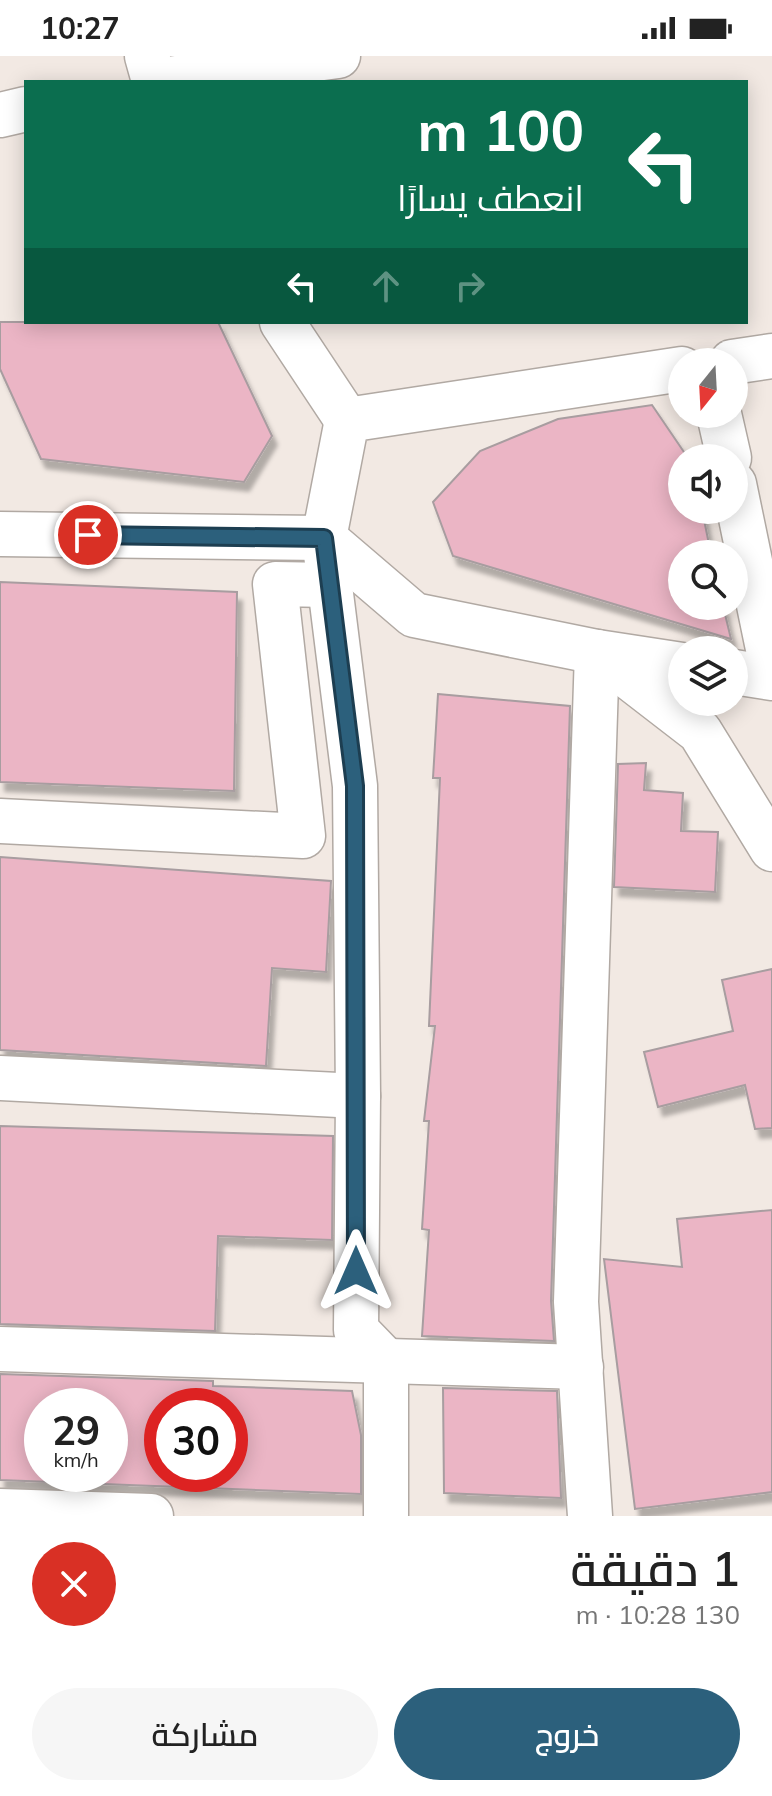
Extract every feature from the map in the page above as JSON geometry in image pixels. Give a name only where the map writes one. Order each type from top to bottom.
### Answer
[{"type":"street","points":[[147,56],[153,80]]},
{"type":"street","points":[[167,80],[338,56]]},
{"type":"street","points":[[0,115],[24,109]]},
{"type":"street","points":[[283,324],[347,420],[324,538],[355,786],[358,1096],[356,1330],[386,1361],[386,1516]]},
{"type":"street","points":[[748,360],[772,356]]},
{"type":"street","points":[[347,420],[668,371]]},
{"type":"street","points":[[742,524],[772,668]]},
{"type":"street","points":[[0,534],[324,538],[414,615],[597,652],[668,663]]},
{"type":"street","points":[[0,821],[303,836],[275,584],[330,585]]},
{"type":"street","points":[[597,652],[700,732],[772,849]]},
{"type":"street","points":[[590,1516],[576,1302],[597,652]]},
{"type":"street","points":[[748,674],[772,678]]},
{"type":"street","points":[[0,1078],[358,1096]]},
{"type":"street","points":[[0,1349],[581,1367]]},
{"type":"street","points":[[0,1511],[151,1516]]},
{"type":"building","points":[[0,322],[219,324],[272,436],[244,482],[41,459],[0,369]]},
{"type":"building","points":[[652,405],[678,444],[668,444],[668,524],[705,524],[708,540],[668,540],[668,620],[726,620],[730,636],[721,636],[453,556],[433,502],[480,451],[558,419]]},
{"type":"building","points":[[0,582],[237,592],[234,791],[0,782]]},
{"type":"building","points":[[438,694],[570,706],[551,1301],[554,1341],[422,1336],[429,1230],[422,1229],[429,1121],[424,1121],[435,1026],[429,1026],[440,778],[433,778]]},
{"type":"building","points":[[646,763],[644,790],[683,793],[681,831],[718,832],[715,892],[614,887],[618,764]]},
{"type":"building","points":[[0,857],[331,881],[326,972],[272,968],[266,1066],[0,1050]]},
{"type":"building","points":[[772,969],[772,1128],[755,1129],[745,1085],[658,1107],[644,1052],[733,1031],[722,980]]},
{"type":"building","points":[[0,1126],[333,1136],[332,1240],[218,1236],[215,1331],[0,1324]]},
{"type":"building","points":[[772,1210],[772,1492],[635,1509],[604,1259],[682,1267],[677,1219]]},
{"type":"building","points":[[0,1374],[213,1381],[213,1386],[352,1391],[361,1435],[361,1494],[248,1490],[248,1388],[144,1388],[144,1486],[128,1485],[128,1388],[24,1388],[24,1481],[0,1480]]},
{"type":"building","points":[[443,1388],[557,1391],[561,1498],[444,1493]]},
{"type":"route","points":[[88,535],[324,538],[355,786],[356,1271]]}]
